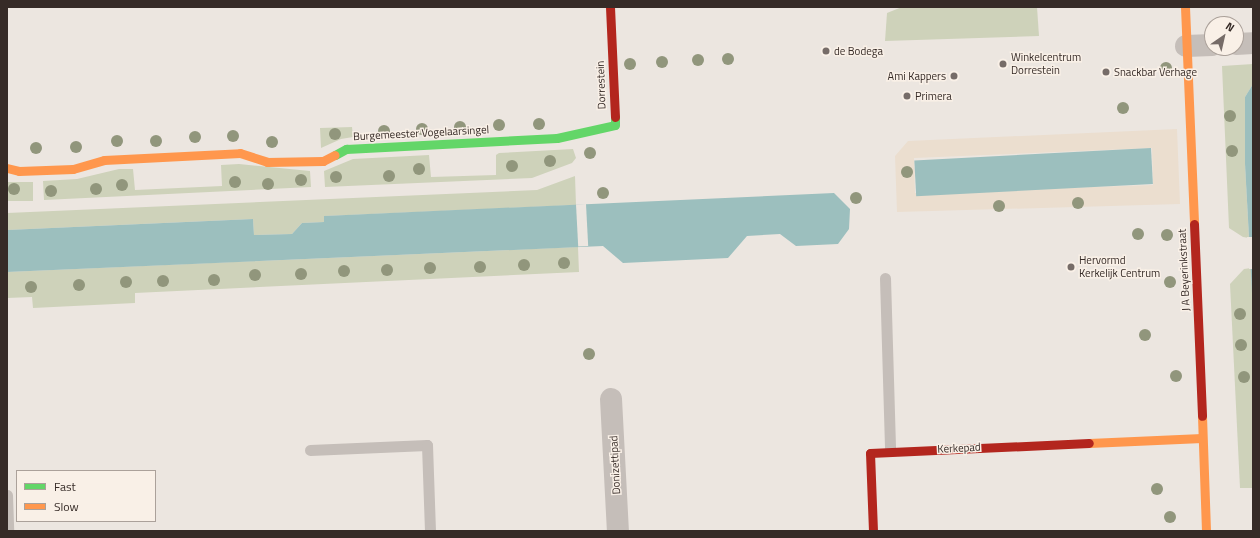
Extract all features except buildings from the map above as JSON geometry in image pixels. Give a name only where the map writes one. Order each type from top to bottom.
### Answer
[{"type":"street","name":"Dorrestein","points":[[578,134],[615,125],[610,7]]},
{"type":"street","name":"J A Beyerinkstraat","points":[[1184,7],[1200,351],[1206,531]]},
{"type":"street","points":[[1186,46],[1204,45]]},
{"type":"street","name":"Burgemeester Vogelaarsingel","points":[[7,168],[19,171],[72,169],[104,160],[240,153],[267,162],[323,161],[346,149],[557,138],[578,134]]},
{"type":"street","name":"Donizettipad","points":[[611,399],[618,531]]},
{"type":"street","name":"Kerkepad","points":[[873,531],[870,453],[1202,438]]},
{"type":"lane","points":[[885,278],[890,452]]},
{"type":"lane","points":[[310,450],[427,445],[430,531]]},
{"type":"lane","points":[[7,495],[8,531]]},
{"type":"green space","points":[[902,7],[1037,7],[1039,36],[885,41],[887,13]]},
{"type":"green space","points":[[1253,64],[1253,84],[1245,97],[1245,164],[1249,238],[1243,237],[1229,228],[1222,66]]},
{"type":"green space","points":[[352,127],[353,137],[341,139],[321,148],[320,128]]},
{"type":"green space","points":[[573,149],[576,158],[572,163],[532,178],[325,187],[324,171],[353,159],[429,155],[431,177],[496,175],[496,155],[499,153]]},
{"type":"green space","points":[[239,164],[310,171],[311,187],[44,200],[43,181],[77,179],[119,169],[133,169],[135,190],[222,186],[221,165]]},
{"type":"green space","points":[[575,176],[576,205],[325,216],[324,222],[302,223],[292,234],[254,235],[253,219],[7,230],[7,213],[537,190]]},
{"type":"green space","points":[[7,182],[33,182],[33,201],[7,201]]},
{"type":"green space","points":[[578,247],[579,272],[135,293],[135,303],[33,308],[32,297],[7,298],[7,272]]},
{"type":"green space","points":[[1251,268],[1253,311],[1253,488],[1240,488],[1230,284],[1244,269]]},
{"type":"shaded area","points":[[1177,129],[1180,204],[897,212],[895,156],[908,141]],"holes":[[[1152,148],[1153,185],[915,193],[914,158]]]},
{"type":"water","points":[[1253,84],[1253,311],[1245,164],[1245,97]]},
{"type":"water","points":[[1151,148],[1153,184],[916,196],[914,160]]},
{"type":"water","points":[[834,193],[850,209],[849,229],[838,244],[796,246],[780,234],[747,236],[728,258],[623,263],[603,246],[7,272],[7,230],[253,219],[254,235],[292,234],[302,223],[324,222],[324,216]]},
{"type":"pier","points":[[586,204],[588,246],[578,246],[576,205]]},
{"type":"pier","points":[[1247,237],[1253,237],[1253,269],[1249,269]]},
{"type":"traffic: fast","points":[[335,155],[346,149],[557,138],[615,125],[615,117]]},
{"type":"traffic: slow","points":[[1185,7],[1194,224]]},
{"type":"traffic: slow","points":[[7,168],[19,171],[73,169],[104,160],[240,153],[267,162],[323,161],[335,155]]},
{"type":"traffic: slow","points":[[1202,416],[1206,531]]},
{"type":"traffic: slow","points":[[1089,443],[1202,438]]},
{"type":"traffic: jam","points":[[610,7],[615,117]]},
{"type":"traffic: jam","points":[[1194,224],[1202,416]]},
{"type":"traffic: jam","points":[[873,531],[870,453],[1089,443]]},
{"type":"place","name":"de Bodega","points":[[826,51]]},
{"type":"place","name":"Winkelcentrum Dorrestein","points":[[1003,64]]},
{"type":"place","name":"Snackbar Verhage","points":[[1106,72]]},
{"type":"place","name":"Ami Kappers","points":[[954,76]]},
{"type":"place","name":"Primera","points":[[907,96]]},
{"type":"place","name":"Hervormd Kerkelijk Centrum","points":[[1071,267]]}]
